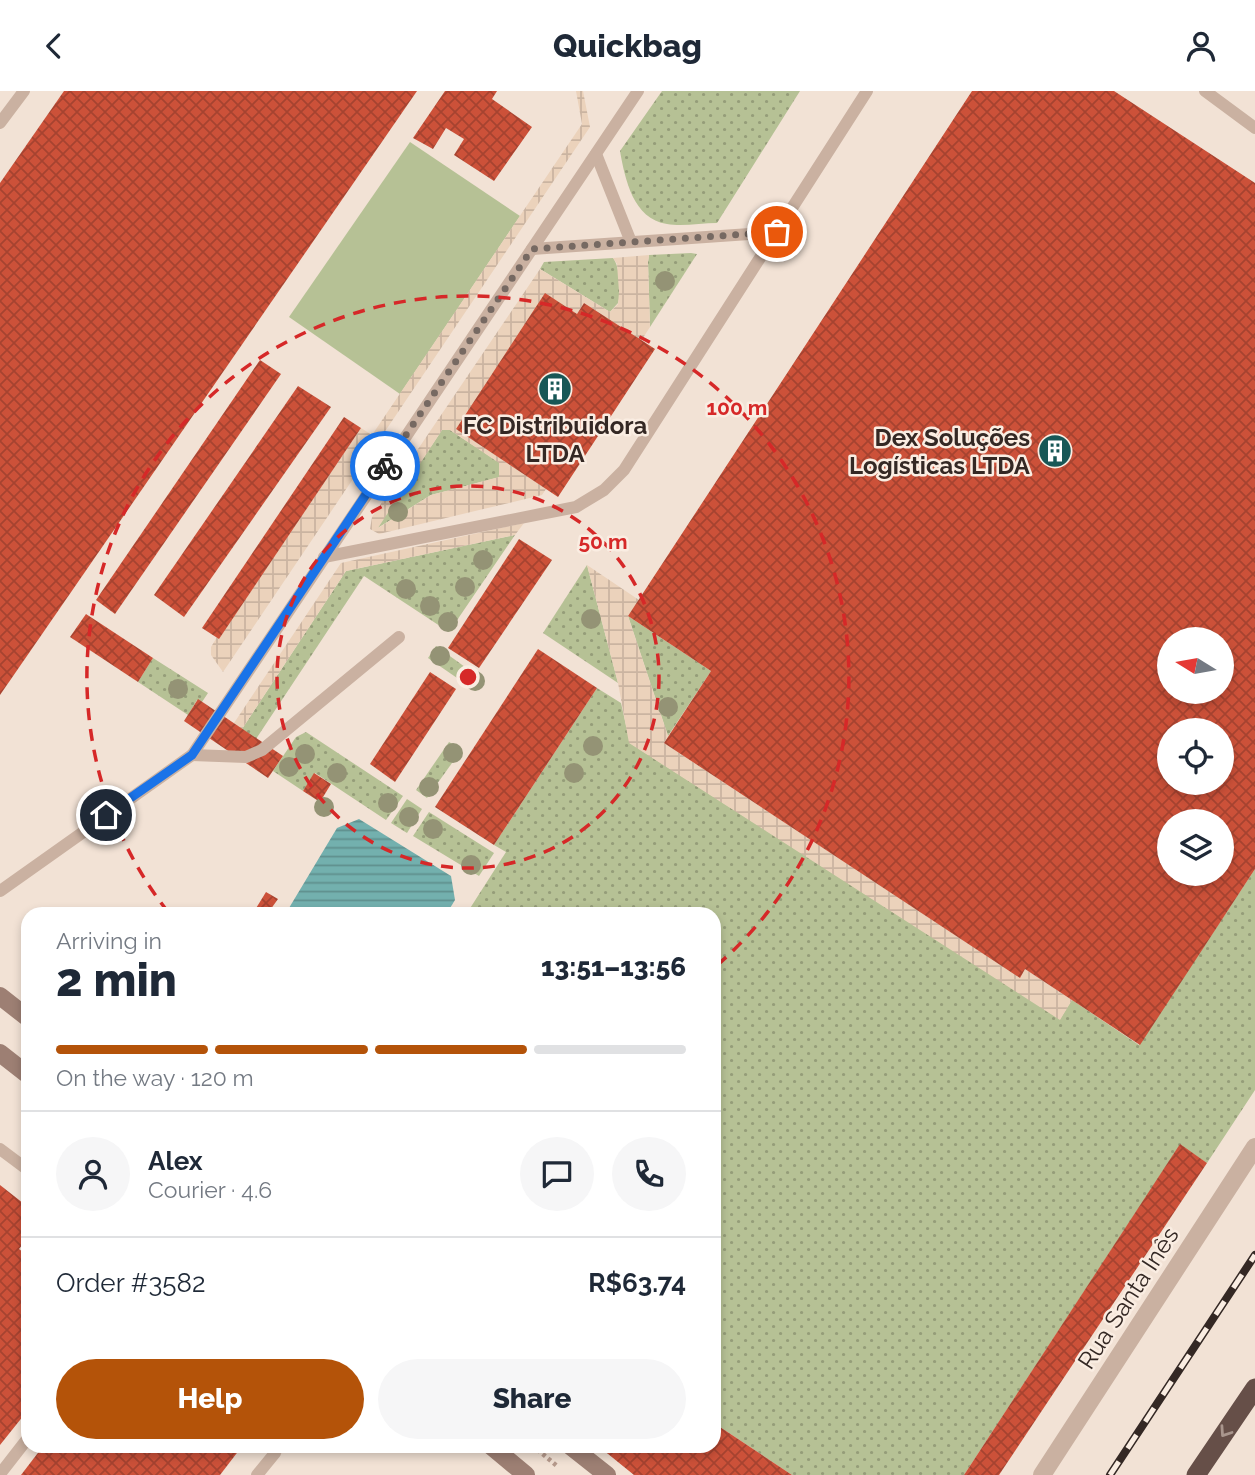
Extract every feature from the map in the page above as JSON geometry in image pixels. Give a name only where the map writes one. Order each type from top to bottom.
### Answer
[{"type":"highway","points":[[1196,1475],[1255,1388]]},
{"type":"main road","points":[[0,996],[21,1012]]},
{"type":"main road","points":[[0,1053],[21,1070]]},
{"type":"main road","points":[[500,1453],[526,1475]]},
{"type":"main road","points":[[579,1453],[607,1475]]},
{"type":"street","name":"Rua Santa Inês","points":[[1041,1475],[1255,1147]]},
{"type":"lane","points":[[0,123],[24,91]]},
{"type":"lane","points":[[0,891],[192,755],[638,91]]},
{"type":"lane","points":[[324,557],[576,507],[604,490],[624,470],[867,91]]},
{"type":"lane","points":[[1205,91],[1255,128]]},
{"type":"lane","points":[[596,154],[631,242]]},
{"type":"lane","points":[[532,249],[777,232]]},
{"type":"lane","points":[[192,755],[246,757],[262,750],[399,637]]},
{"type":"lane","points":[[0,1149],[21,1165]]},
{"type":"lane","points":[[0,1474],[21,1447]]},
{"type":"lane","points":[[257,1475],[275,1453]]},
{"type":"path","points":[[541,1453],[559,1468]]},
{"type":"green space","points":[[662,91],[800,91],[717,223],[679,225],[655,221],[639,206],[628,185],[620,151]]},
{"type":"green space","points":[[410,142],[520,216],[400,394],[289,317]]},
{"type":"green space","points":[[697,254],[650,327],[649,255]]},
{"type":"green space","points":[[613,258],[619,273],[620,293],[618,303],[610,312],[540,269],[544,262]]},
{"type":"green space","points":[[442,430],[450,430],[500,463],[500,477],[431,495],[376,529]]},
{"type":"green space","points":[[515,535],[449,632],[364,576],[256,739],[242,729],[346,571]]},
{"type":"green space","points":[[587,565],[618,683],[543,633]]},
{"type":"green space","points":[[628,616],[711,671],[668,736]]},
{"type":"green space","points":[[436,646],[483,680],[476,691],[428,658]]},
{"type":"green space","points":[[153,658],[208,693],[202,702],[197,700],[188,715],[138,682]]},
{"type":"green space","points":[[597,688],[621,703],[630,743],[1060,1019],[1072,1000],[1139,1045],[1255,869],[1255,1090],[1207,1163],[1180,1145],[964,1475],[792,1475],[721,1428],[721,907],[471,907],[506,852],[494,845]]},
{"type":"green space","points":[[306,732],[403,796],[386,820],[315,773],[303,791],[273,771],[296,737]]},
{"type":"green space","points":[[449,742],[462,749],[427,798],[416,790]]},
{"type":"green space","points":[[407,799],[422,809],[407,833],[391,823]]},
{"type":"green space","points":[[429,812],[494,853],[479,876],[413,836]]},
{"type":"shaded area","points":[[576,91],[583,91],[590,127],[223,672],[211,655],[211,647],[217,637],[219,638],[361,428],[372,435],[582,124]]},
{"type":"shaded area","points":[[649,255],[650,327],[641,341],[584,303],[577,314],[456,429],[546,489],[542,495],[379,534],[370,529],[372,517],[540,269],[610,312],[618,304],[619,292],[617,264],[613,258]],"holes":[[[442,430],[450,430],[499,463],[499,477],[431,495],[378,528]]]},
{"type":"shaded area","points":[[524,523],[515,535],[346,571],[242,729],[234,723],[341,563]]},
{"type":"shaded area","points":[[587,565],[639,600],[628,616],[668,736],[664,743],[1019,977],[1025,969],[1072,1000],[1060,1020],[629,743],[618,683]]},
{"type":"water","points":[[359,819],[451,876],[455,900],[451,907],[290,907],[337,828]]},
{"type":"building","points":[[64,91],[417,91],[0,695],[0,183]]},
{"type":"building","points":[[445,91],[497,91],[492,99],[532,127],[494,181],[454,155],[464,139],[446,128],[433,149],[413,138]]},
{"type":"building","name":"Dex Soluções Logísticas LTDA","points":[[972,91],[1114,91],[1255,183],[1255,869],[1140,1045],[1025,969],[1020,978],[664,743],[711,671],[628,616]]},
{"type":"building","name":"FC Distribuidora LTDA","points":[[545,293],[577,314],[584,303],[655,349],[558,497],[456,429]]},
{"type":"building","points":[[260,360],[281,374],[115,614],[96,600]]},
{"type":"building","points":[[298,386],[331,407],[184,617],[154,595]]},
{"type":"building","points":[[344,417],[361,428],[219,639],[202,628]]},
{"type":"building","points":[[519,539],[552,560],[479,668],[448,648]]},
{"type":"building","points":[[86,614],[153,658],[138,682],[70,637]]},
{"type":"building","points":[[538,649],[597,688],[494,845],[435,807]]},
{"type":"building","points":[[430,672],[456,689],[395,782],[370,764]]},
{"type":"building","points":[[198,699],[283,756],[268,778],[184,721]]},
{"type":"building","points":[[314,773],[331,784],[320,802],[303,791]]},
{"type":"building","points":[[266,892],[278,899],[272,907],[257,907]]},
{"type":"building","points":[[1180,1144],[1207,1163],[999,1475],[964,1475]]},
{"type":"building","points":[[0,1185],[21,1202],[21,1419],[0,1445]]},
{"type":"building","points":[[721,1428],[792,1475],[634,1475],[607,1453],[721,1453]]},
{"type":"building","points":[[38,1453],[237,1453],[220,1475],[21,1475]]},
{"type":"railway","points":[[1110,1475],[1255,1255]]},
{"type":"way so far","points":[[385,466],[532,249],[777,232]]},
{"type":"place","name":"FC Distribuidora LTDA","points":[[555,389]]},
{"type":"place","name":"Dex Soluções Logísticas LTDA","points":[[1055,451]]},
{"type":"route","points":[[106,815],[192,755],[385,466]]}]
